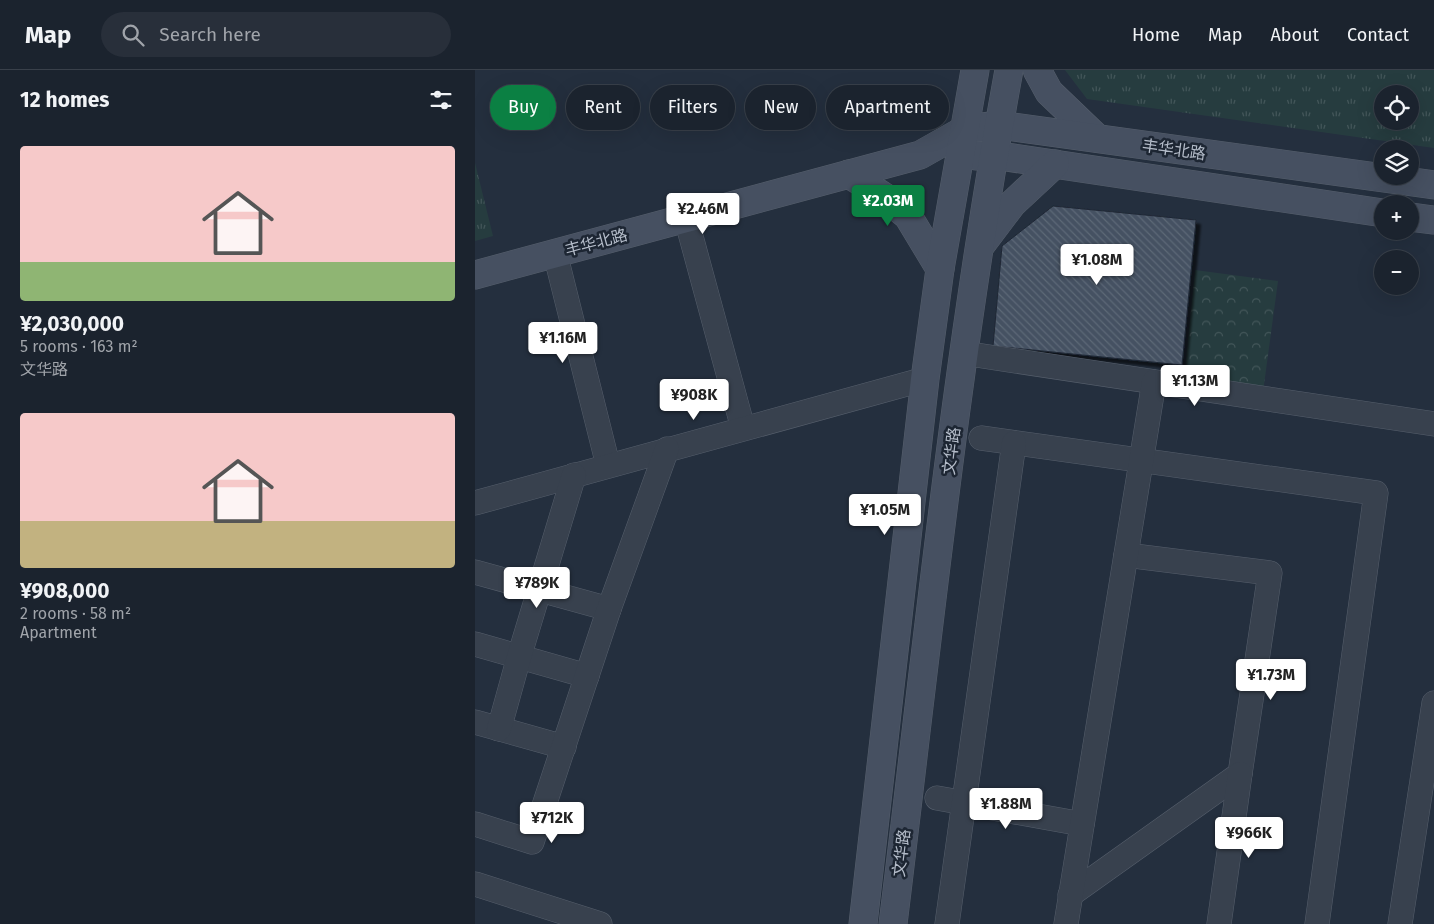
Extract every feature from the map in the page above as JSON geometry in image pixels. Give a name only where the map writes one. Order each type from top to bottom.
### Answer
[{"type":"street","name":"文华路","points":[[863,924],[925,378],[940,269],[975,70]]},
{"type":"street","name":"文华路","points":[[893,924],[963,353],[993,155],[1009,70]]},
{"type":"street","points":[[1037,70],[1049,92],[1097,138]]},
{"type":"street","name":"丰华北路","points":[[475,275],[920,155],[966,129],[999,125],[1434,185]]},
{"type":"street","name":"丰华北路","points":[[920,155],[993,155],[1374,212]]},
{"type":"street","points":[[979,248],[1012,204],[1055,164]]},
{"type":"street","points":[[849,174],[886,198],[908,216],[940,269]]},
{"type":"street","points":[[686,218],[743,428]]},
{"type":"street","points":[[1419,218],[1434,220]]},
{"type":"street","points":[[555,254],[608,465]]},
{"type":"street","points":[[963,353],[1434,424]]},
{"type":"street","points":[[475,503],[667,448],[925,378]]},
{"type":"street","points":[[1066,924],[1155,382]]},
{"type":"street","points":[[981,438],[1376,493],[1317,924]]},
{"type":"street","points":[[947,924],[1014,443]]},
{"type":"street","points":[[475,824],[532,842],[565,747],[609,609],[667,448]]},
{"type":"street","points":[[499,729],[574,474]]},
{"type":"street","points":[[1126,555],[1271,573],[1219,924]]},
{"type":"street","points":[[475,572],[609,609]]},
{"type":"street","points":[[475,644],[587,676]]},
{"type":"street","points":[[1400,924],[1434,703]]},
{"type":"street","points":[[475,722],[565,747]]},
{"type":"street","points":[[1070,896],[1241,774]]},
{"type":"street","points":[[937,798],[1082,824]]},
{"type":"street","points":[[475,884],[600,924]]},
{"type":"green space","points":[[1065,70],[1434,70],[1434,148],[1419,146],[1419,140],[1377,140],[1087,99]]},
{"type":"green space","points":[[475,163],[493,236],[475,241]]},
{"type":"green space","points":[[1195,270],[1278,281],[1263,392],[1184,379]]},
{"type":"building","points":[[1053,206],[1196,220],[1182,365],[993,346],[1002,246]]}]
